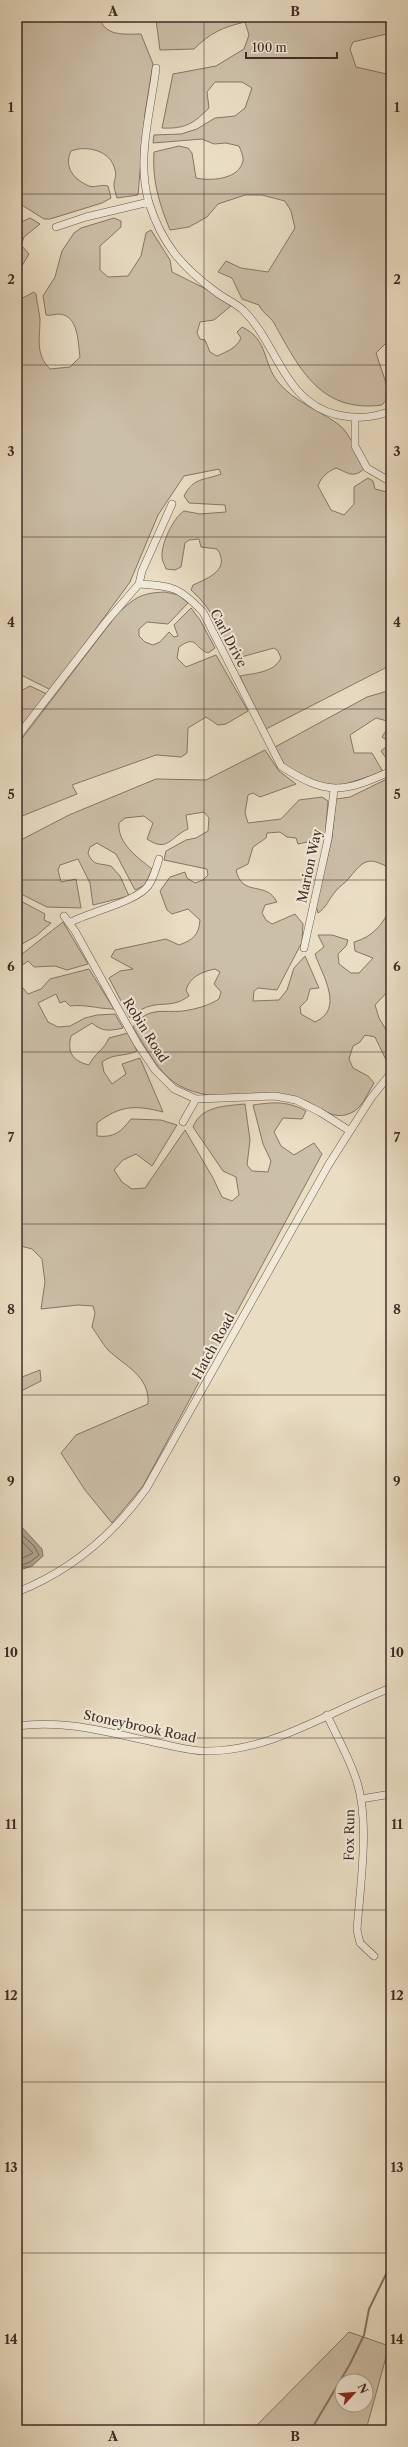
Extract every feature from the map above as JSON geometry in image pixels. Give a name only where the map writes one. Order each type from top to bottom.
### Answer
[{"type":"street","points":[[156,68],[148,113],[144,165],[149,202],[166,244],[185,267],[242,309],[258,326],[276,361],[295,389],[310,403],[329,413],[355,418],[372,418],[391,411]]},
{"type":"street","points":[[56,227],[86,217],[149,202]]},
{"type":"street","points":[[355,418],[355,446],[367,468],[391,482]]},
{"type":"street","points":[[17,737],[106,622],[139,584],[142,571],[172,504]]},
{"type":"street","name":"Carl Drive","points":[[139,584],[164,586],[185,593],[203,612],[281,766],[300,779],[334,790]]},
{"type":"street","points":[[334,790],[366,782],[391,771]]},
{"type":"street","name":"Marion Way","points":[[304,948],[328,839],[334,790]]},
{"type":"street","points":[[69,923],[85,914],[126,900],[143,891],[153,878],[159,859]]},
{"type":"street","name":"Robin Road","points":[[64,916],[137,1043],[155,1070],[174,1089],[196,1099],[275,1096],[296,1100],[320,1112],[350,1131]]},
{"type":"street","name":"Hatch Road","points":[[17,1592],[40,1583],[69,1566],[94,1548],[131,1510],[146,1489],[329,1164],[371,1098],[391,1073]]},
{"type":"street","points":[[183,1122],[196,1099]]},
{"type":"street","name":"Stoneybrook Road","points":[[17,1726],[49,1723],[84,1726],[186,1749],[215,1751],[256,1745],[391,1688]]},
{"type":"street","name":"Fox Run","points":[[327,1715],[353,1769],[361,1799],[363,1819],[357,1930],[364,1948],[374,1956]]},
{"type":"street","points":[[361,1799],[391,1794]]},
{"type":"shaded area","points":[[17,17],[99,17],[102,23],[110,31],[122,34],[141,34],[153,64],[145,113],[138,195],[117,198],[114,185],[116,172],[113,163],[109,158],[90,149],[77,149],[71,151],[69,157],[68,163],[72,173],[75,177],[89,186],[108,186],[111,198],[102,203],[50,219],[44,219],[17,202]]},
{"type":"shaded area","points":[[159,17],[391,17],[391,33],[353,42],[350,49],[356,67],[391,75],[391,342],[385,344],[376,353],[390,395],[382,405],[361,406],[343,402],[328,395],[315,385],[293,357],[274,323],[259,305],[242,299],[232,278],[218,272],[226,261],[241,268],[268,272],[295,228],[291,211],[285,201],[262,195],[245,195],[218,204],[207,217],[189,227],[170,230],[155,182],[154,152],[179,146],[188,148],[192,153],[196,178],[201,179],[222,178],[234,173],[242,164],[243,157],[239,146],[226,143],[214,144],[202,139],[153,143],[154,135],[181,134],[197,129],[215,118],[235,116],[245,108],[252,88],[242,82],[215,82],[207,92],[209,108],[198,118],[193,122],[177,128],[162,128],[173,74],[216,66],[244,49],[249,35],[245,22],[217,31],[194,49],[160,50],[156,19]]},
{"type":"shaded area","points":[[30,218],[40,224],[24,237],[21,245],[29,254],[17,274],[17,224]]},
{"type":"shaded area","points":[[114,218],[121,221],[121,227],[100,246],[100,270],[108,277],[128,276],[141,256],[146,233],[151,230],[170,260],[172,272],[208,290],[231,306],[214,320],[200,322],[197,333],[200,339],[205,340],[210,352],[217,356],[234,347],[241,338],[237,332],[242,327],[251,332],[257,338],[269,367],[284,389],[291,395],[331,419],[347,433],[365,468],[357,473],[351,474],[336,468],[323,477],[318,486],[331,510],[344,515],[354,504],[354,487],[368,478],[373,481],[375,489],[391,493],[391,665],[264,730],[240,676],[263,672],[274,667],[281,658],[278,651],[274,648],[234,659],[211,613],[199,597],[191,590],[193,585],[211,576],[220,567],[221,556],[217,549],[201,547],[199,539],[189,540],[185,543],[181,567],[175,570],[166,569],[162,558],[163,545],[168,532],[176,519],[184,511],[200,514],[226,512],[225,505],[189,503],[184,496],[191,486],[200,480],[221,474],[219,469],[184,476],[158,515],[130,582],[51,690],[17,673],[17,301],[34,292],[36,294],[40,319],[39,346],[42,358],[50,369],[70,367],[80,357],[78,338],[74,325],[66,316],[59,314],[46,315],[43,296],[55,277],[62,251],[74,233],[81,228]]},
{"type":"shaded area","points":[[165,592],[179,595],[188,603],[168,624],[147,622],[139,629],[139,636],[145,642],[153,645],[160,642],[169,632],[174,637],[178,636],[174,625],[191,608],[200,620],[215,648],[208,653],[203,651],[195,643],[185,643],[179,647],[177,658],[186,667],[216,655],[248,711],[226,724],[218,725],[206,717],[188,728],[187,753],[181,757],[156,755],[72,785],[77,794],[17,818],[17,745],[118,613],[139,597],[150,593]]},
{"type":"shaded area","points":[[30,686],[47,694],[17,735],[17,693]]},
{"type":"shaded area","points":[[391,690],[391,743],[382,737],[389,726],[387,721],[376,718],[350,735],[354,753],[372,753],[383,772],[339,786],[324,784],[303,777],[284,764],[275,747],[367,697]]},
{"type":"shaded area","points":[[391,743],[391,765],[381,751]]},
{"type":"shaded area","points":[[265,750],[279,771],[296,784],[260,797],[253,793],[248,795],[245,813],[248,823],[281,819],[299,800],[322,797],[328,801],[325,838],[298,844],[296,838],[287,837],[280,832],[267,833],[266,838],[253,847],[248,864],[236,870],[239,879],[243,884],[267,892],[272,895],[277,902],[265,905],[262,913],[266,920],[272,924],[295,914],[303,924],[302,942],[277,990],[258,988],[254,991],[253,1001],[279,1000],[287,990],[294,968],[305,956],[319,988],[310,989],[307,1000],[300,1007],[301,1014],[315,1022],[324,1016],[329,1009],[330,1000],[326,981],[315,954],[324,947],[318,935],[332,935],[348,940],[346,946],[338,954],[339,964],[351,973],[359,973],[373,958],[355,951],[354,942],[367,937],[377,929],[385,919],[391,907],[391,988],[375,1005],[379,1018],[388,1033],[391,1034],[391,1060],[388,1064],[375,1037],[365,1035],[360,1042],[353,1046],[349,1059],[353,1068],[368,1076],[374,1083],[359,1107],[355,1111],[345,1115],[338,1116],[326,1112],[303,1099],[297,1098],[222,1097],[194,1092],[180,1086],[165,1075],[153,1060],[133,1027],[139,1020],[150,1013],[193,1009],[219,999],[221,992],[214,984],[220,972],[215,969],[193,978],[186,990],[189,996],[181,1001],[147,1007],[130,1018],[109,978],[120,971],[133,969],[111,957],[115,950],[166,939],[179,945],[192,939],[197,933],[200,920],[188,909],[172,914],[167,910],[160,891],[170,877],[185,872],[187,878],[195,883],[203,880],[208,875],[207,869],[164,860],[166,851],[186,840],[196,838],[208,831],[209,818],[204,812],[186,815],[188,829],[164,844],[154,843],[147,839],[153,823],[144,816],[125,818],[119,823],[121,837],[125,843],[135,855],[152,869],[145,885],[135,890],[116,854],[97,843],[90,847],[88,853],[92,860],[97,863],[111,866],[120,876],[129,896],[93,905],[90,883],[78,859],[60,865],[58,870],[61,882],[76,879],[81,908],[47,907],[17,892],[17,842],[69,815],[156,779],[206,780]]},
{"type":"shaded area","points":[[391,777],[391,869],[373,861],[364,863],[337,890],[318,913],[316,905],[332,838],[336,799],[350,797]]},
{"type":"shaded area","points":[[17,899],[45,914],[44,920],[51,923],[36,936],[17,947]]},
{"type":"shaded area","points":[[63,922],[88,964],[67,970],[55,966],[34,967],[28,961],[17,969],[17,958]]},
{"type":"shaded area","points":[[89,969],[114,1009],[70,1006],[65,1001],[60,1003],[56,994],[38,1003],[48,1022],[58,1027],[70,1026],[85,1018],[97,1015],[115,1014],[123,1028],[106,1030],[99,1028],[92,1023],[71,1036],[70,1051],[78,1061],[89,1065],[109,1038],[128,1033],[137,1051],[106,1059],[102,1062],[104,1072],[112,1084],[126,1074],[122,1064],[140,1058],[163,1112],[145,1108],[128,1108],[121,1110],[105,1117],[97,1123],[97,1136],[108,1136],[117,1133],[131,1119],[161,1120],[177,1125],[152,1166],[136,1154],[123,1160],[114,1170],[122,1182],[132,1189],[145,1188],[185,1130],[213,1178],[222,1197],[232,1201],[239,1195],[236,1177],[223,1171],[193,1127],[197,1120],[208,1111],[214,1108],[230,1105],[245,1104],[250,1140],[247,1165],[252,1171],[268,1172],[271,1161],[263,1144],[253,1105],[280,1103],[293,1105],[306,1111],[302,1119],[283,1118],[274,1132],[281,1146],[294,1155],[314,1143],[322,1154],[143,1486],[112,1523],[85,1490],[61,1453],[76,1435],[148,1404],[148,1394],[141,1379],[135,1372],[108,1350],[92,1327],[95,1313],[93,1306],[78,1305],[41,1309],[45,1282],[42,1259],[32,1249],[17,1245],[17,981],[28,994],[41,989],[50,979]]},
{"type":"shaded area","points":[[40,1370],[41,1381],[17,1393],[17,1379]]},
{"type":"shaded area","points":[[349,2332],[389,2346],[374,2401],[374,2373],[334,2373],[334,2413],[371,2413],[366,2430],[252,2430]]},
{"type":"water","points":[[20,1525],[42,1549],[43,1556],[32,1566],[17,1571],[17,1526]]},
{"type":"waterway","points":[[311,2430],[350,2364],[364,2335],[369,2309],[391,2264]]}]
